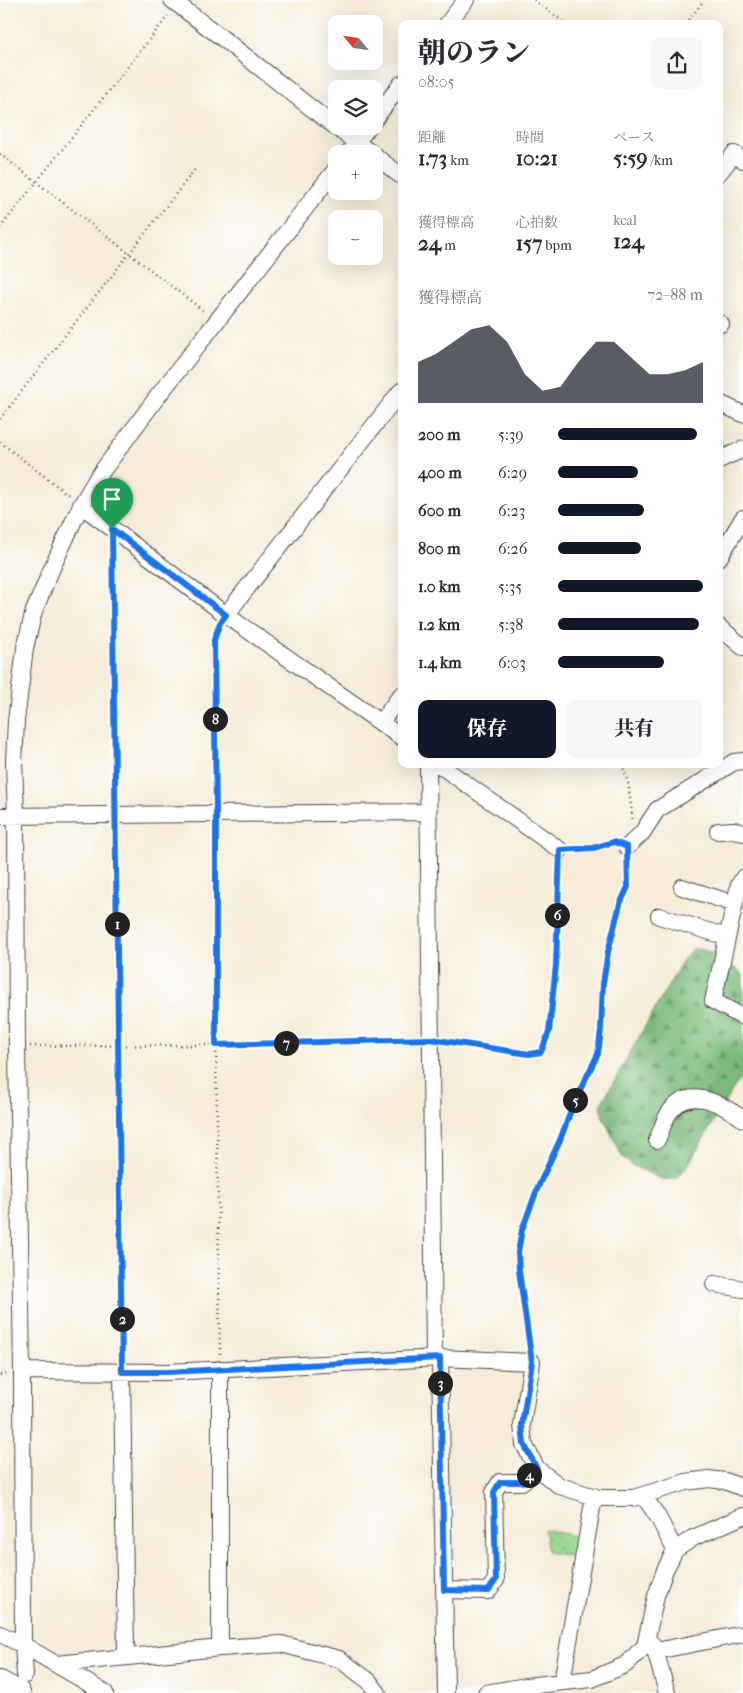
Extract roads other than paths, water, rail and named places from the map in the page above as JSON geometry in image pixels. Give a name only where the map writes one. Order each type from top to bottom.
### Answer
[{"type":"highway","points":[[0,1683],[21,1684]]},
{"type":"street","points":[[450,20],[466,0]]},
{"type":"street","points":[[174,2],[348,145]]},
{"type":"street","points":[[383,108],[398,88]]},
{"type":"street","points":[[354,145],[362,135]]},
{"type":"street","points":[[723,168],[734,154],[743,160]]},
{"type":"street","points":[[383,162],[398,174]]},
{"type":"street","points":[[21,1684],[23,1645],[22,1371],[18,1046],[8,816],[16,721],[25,648],[34,612],[65,537],[97,478],[328,179]]},
{"type":"street","points":[[226,615],[398,394]]},
{"type":"street","points":[[723,405],[743,414]]},
{"type":"street","points":[[723,458],[743,449]]},
{"type":"street","points":[[81,505],[226,615],[398,735]]},
{"type":"street","points":[[723,551],[743,518]]},
{"type":"street","points":[[723,630],[743,647]]},
{"type":"street","points":[[380,722],[398,699]]},
{"type":"street","points":[[630,844],[642,833],[657,810],[734,762],[743,761]]},
{"type":"street","points":[[428,768],[437,1358],[446,1693]]},
{"type":"street","points":[[444,768],[560,850]]},
{"type":"street","points":[[8,816],[428,812]]},
{"type":"street","points":[[718,831],[734,830],[743,833]]},
{"type":"street","points":[[743,878],[735,904],[713,1001],[743,1017]]},
{"type":"street","points":[[682,887],[735,904]]},
{"type":"street","points":[[658,916],[728,937]]},
{"type":"street","points":[[657,1140],[667,1117],[676,1106],[687,1099],[701,1098],[743,1119]]},
{"type":"street","points":[[714,1284],[743,1289]]},
{"type":"street","points":[[22,1371],[168,1372],[437,1358],[532,1362],[522,1425],[524,1444],[537,1469],[560,1486],[594,1496],[632,1498],[686,1482],[709,1479],[725,1481],[743,1488]]},
{"type":"street","points":[[220,1368],[220,1648]]},
{"type":"street","points":[[122,1372],[126,1657]]},
{"type":"street","points":[[444,1590],[488,1591],[496,1580],[494,1492],[500,1482],[522,1482],[537,1469]]},
{"type":"street","points":[[643,1495],[658,1516],[675,1550]]},
{"type":"street","points":[[562,1682],[594,1496]]},
{"type":"street","points":[[667,1693],[651,1645],[656,1596],[665,1570],[675,1550],[693,1538],[743,1516]]},
{"type":"street","points":[[0,1634],[23,1645],[105,1693]]},
{"type":"street","points":[[486,1693],[526,1686],[592,1679],[625,1665],[645,1646],[743,1634]]},
{"type":"street","points":[[56,1664],[281,1644],[339,1659],[370,1681],[378,1693]]}]
